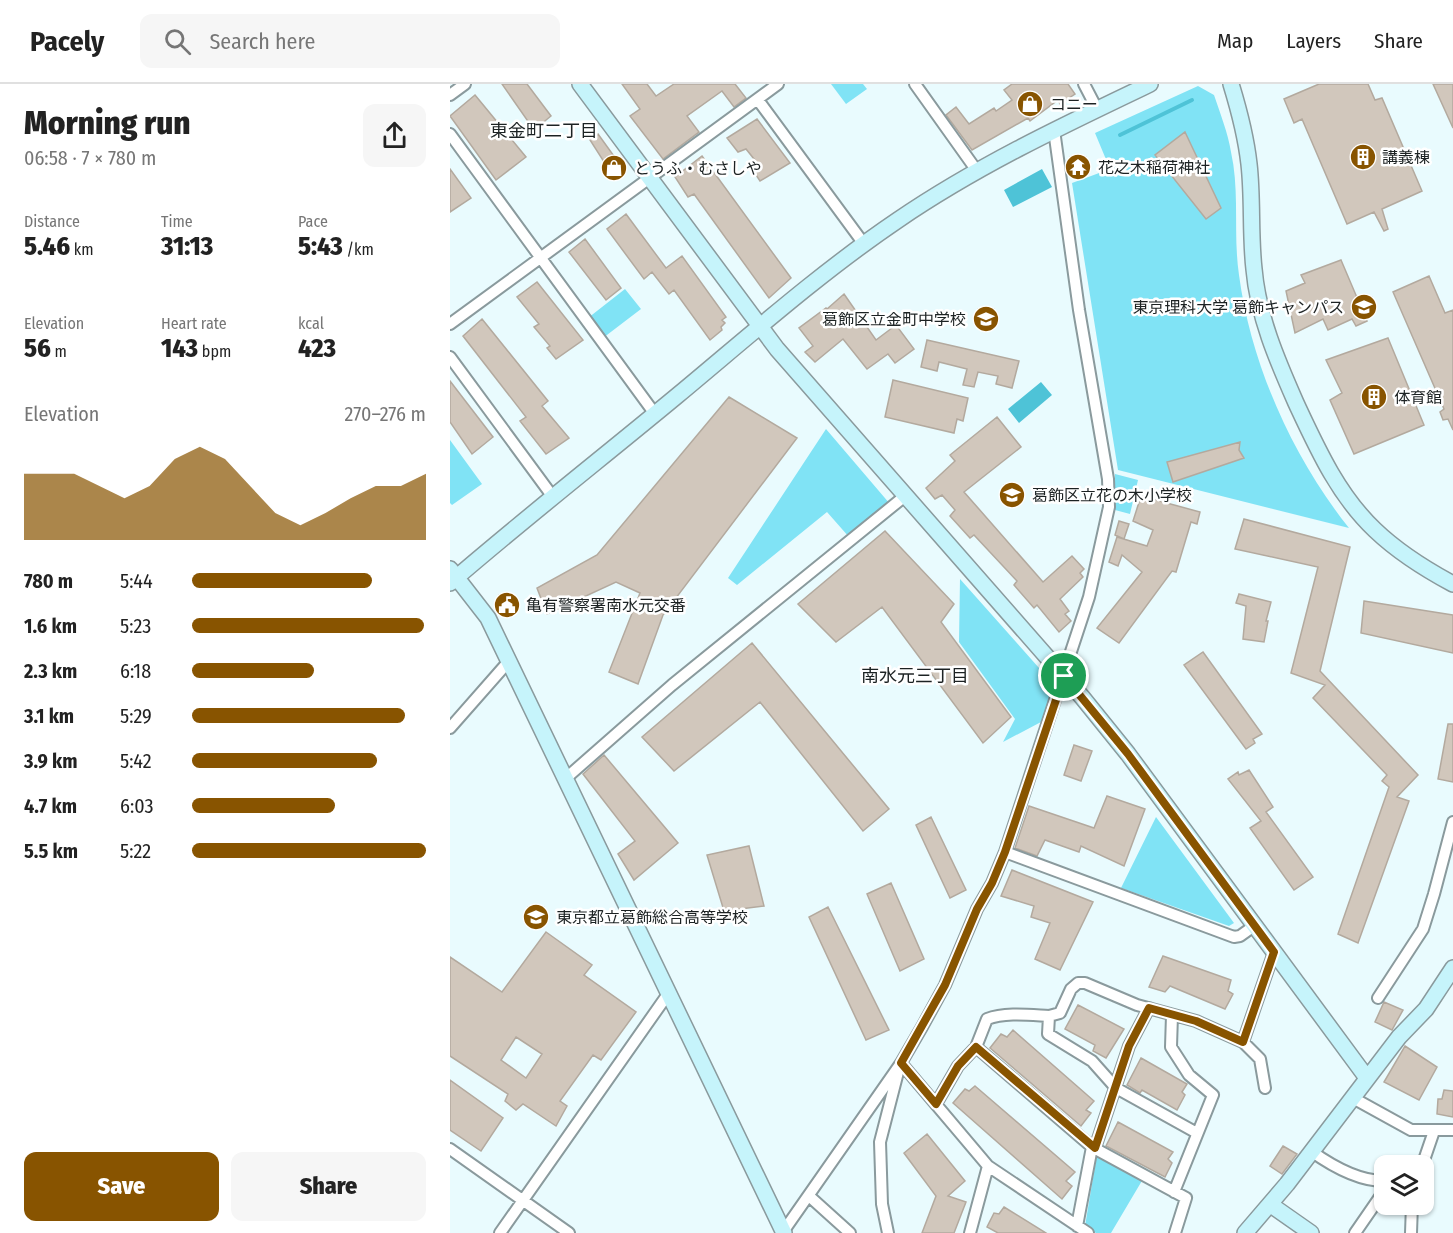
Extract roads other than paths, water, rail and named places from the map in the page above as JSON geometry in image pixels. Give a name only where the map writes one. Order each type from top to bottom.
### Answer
[{"type":"street","points":[[450,95],[465,84]]},
{"type":"street","points":[[580,84],[760,327],[1064,676],[1128,754],[1367,1078]]},
{"type":"street","points":[[450,324],[778,84]]},
{"type":"street","points":[[915,84],[977,171]]},
{"type":"street","points":[[1085,84],[1097,109]]},
{"type":"street","points":[[784,1233],[488,618],[452,577],[864,244],[977,171],[1054,130],[1150,84]]},
{"type":"street","points":[[1231,84],[1245,136],[1249,166],[1254,270],[1260,307],[1271,347],[1286,381],[1325,463],[1344,493],[1373,528],[1406,556],[1453,584]]},
{"type":"street","points":[[758,99],[864,244]]},
{"type":"street","points":[[784,1233],[784,1229],[901,1063],[945,985],[977,909],[992,883],[1005,852],[1089,597],[1108,507],[1108,479],[1078,304],[1054,130]]},
{"type":"street","points":[[450,134],[655,414]]},
{"type":"street","points":[[450,357],[553,497]]},
{"type":"street","points":[[566,779],[672,685],[905,496]]},
{"type":"street","points":[[450,728],[509,661]]},
{"type":"street","points":[[1378,998],[1423,929],[1453,822]]},
{"type":"street","points":[[1005,852],[1234,937],[1240,936],[1254,926]]},
{"type":"street","points":[[1243,1042],[1274,952]]},
{"type":"street","points":[[1245,1233],[1271,1205],[1399,1037],[1426,1009],[1453,968]]},
{"type":"street","points":[[936,1104],[958,1066],[976,1047],[987,1019],[1021,1015],[1049,1016],[1060,1013],[1071,989],[1078,983],[1085,983],[1149,1008],[1196,1021],[1243,1042],[1260,1059],[1265,1088]]},
{"type":"street","points":[[500,1233],[668,994]]},
{"type":"street","points":[[1077,1226],[1094,1148],[1129,1046],[1149,1008]]},
{"type":"street","points":[[1172,1015],[1171,1047],[1189,1076],[1213,1095],[1174,1192]]},
{"type":"street","points":[[1049,1016],[1048,1034],[1092,1061],[1116,1088],[1197,1133]]},
{"type":"street","points":[[976,1047],[1094,1148],[1186,1198],[1175,1233]]},
{"type":"street","points":[[901,1063],[988,1166],[1088,1233]]},
{"type":"street","points":[[888,1233],[882,1204],[880,1142],[901,1063]]},
{"type":"street","points":[[1353,1098],[1411,1130],[1453,1130]]},
{"type":"street","points":[[1426,1155],[1434,1131]]},
{"type":"street","points":[[450,1149],[569,1233]]},
{"type":"street","points":[[1311,1151],[1340,1170],[1374,1179]]},
{"type":"street","points":[[973,1232],[988,1166]]},
{"type":"street","points":[[809,1196],[850,1233]]},
{"type":"street","points":[[1271,1205],[1311,1233]]},
{"type":"street","points":[[1355,1233],[1374,1205]]},
{"type":"street","points":[[1411,1233],[1412,1215]]},
{"type":"waterway","points":[[1120,135],[1192,100]]},
{"type":"place","name":"コニー","points":[[1030,104]]},
{"type":"place","name":"講義棟","points":[[1363,157]]},
{"type":"place","name":"花之木稲荷神社","points":[[1078,167]]},
{"type":"place","name":"とうふ・むさしや","points":[[614,168]]},
{"type":"place","name":"東京理科大学 葛飾キャンパス","points":[[1364,307]]},
{"type":"place","name":"葛飾区立金町中学校","points":[[986,319]]},
{"type":"place","name":"体育館","points":[[1374,397]]},
{"type":"place","name":"葛飾区立花の木小学校","points":[[1012,495]]},
{"type":"place","name":"亀有警察署南水元交番","points":[[507,605]]},
{"type":"place","name":"東京都立葛飾総合高等学校","points":[[536,917]]},
{"type":"district","name":"東金町二丁目","points":[[544,131]]},
{"type":"district","name":"南水元三丁目","points":[[915,676]]}]
